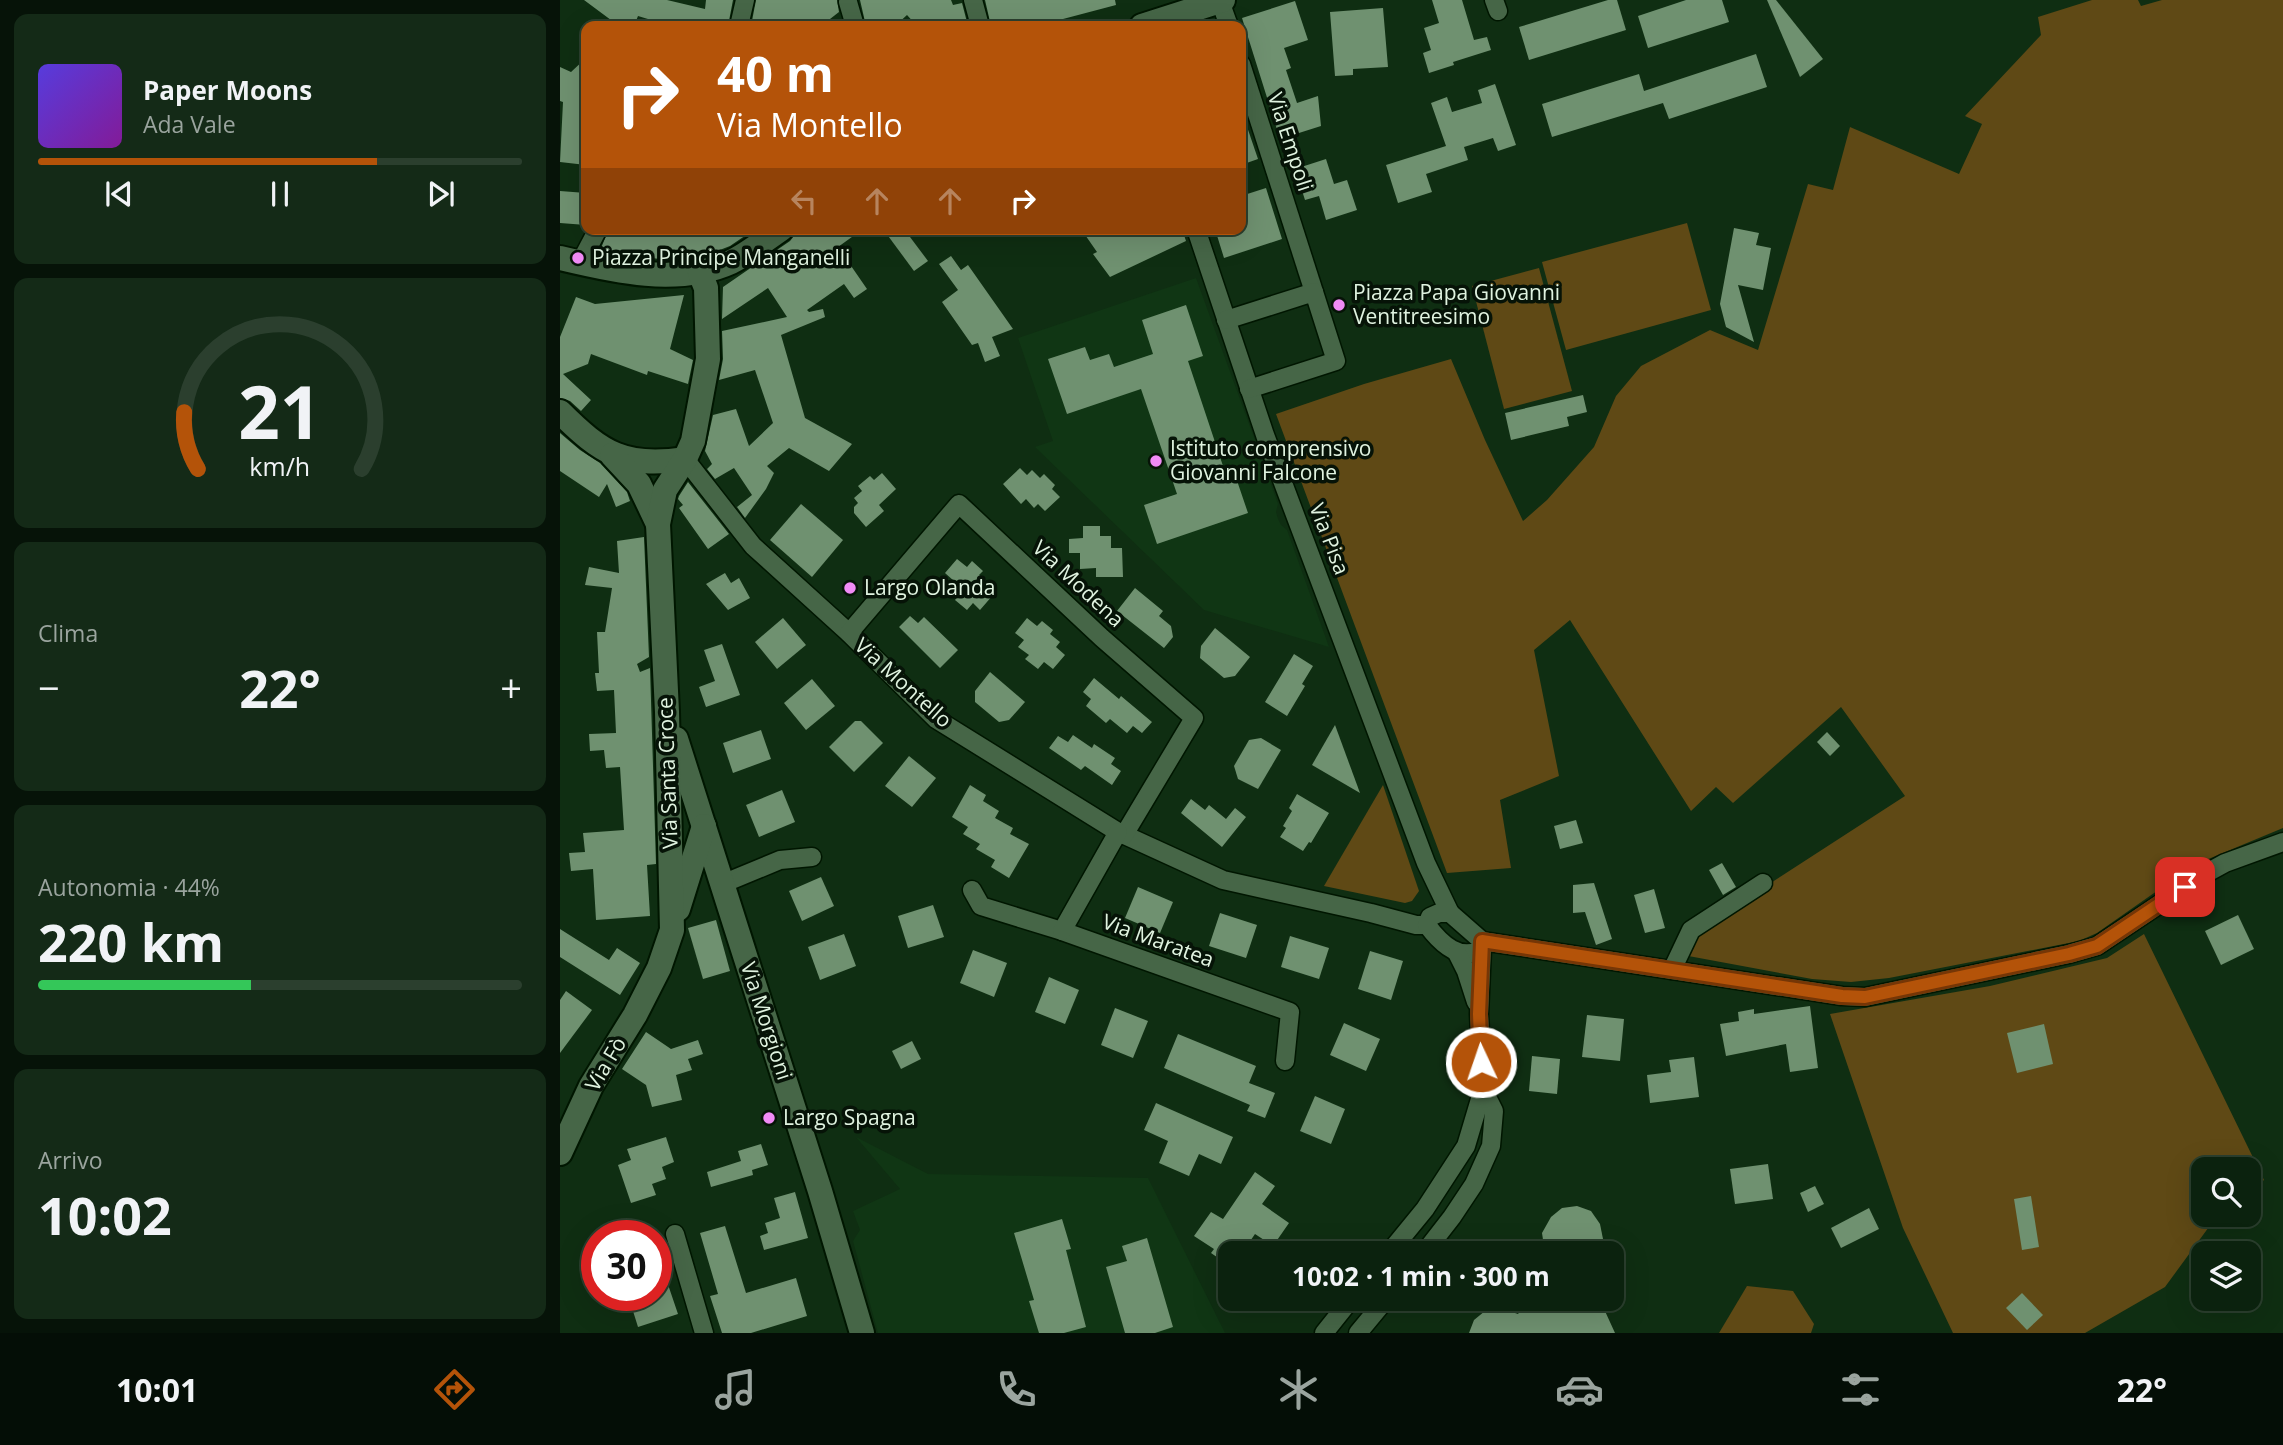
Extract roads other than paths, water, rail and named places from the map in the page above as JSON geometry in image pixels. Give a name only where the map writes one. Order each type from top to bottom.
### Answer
[{"type":"street","points":[[740,21],[745,0]]},
{"type":"street","points":[[973,0],[979,21]]},
{"type":"street","points":[[1157,21],[1222,0],[1228,21]]},
{"type":"street","points":[[848,2],[854,21]]},
{"type":"street","name":"Via Empoli","points":[[1246,80],[1336,361],[1249,389]]},
{"type":"street","points":[[595,235],[577,262],[647,274],[700,273],[732,262],[772,235]]},
{"type":"street","name":"Via Pisa","points":[[1198,235],[1249,389],[1426,863],[1450,913]]},
{"type":"street","points":[[657,524],[665,490],[693,441],[708,359],[706,288],[700,273]]},
{"type":"street","points":[[1226,320],[1314,292]]},
{"type":"street","points":[[560,412],[586,439],[612,455],[639,484],[657,524]]},
{"type":"street","points":[[612,455],[656,463],[685,459]]},
{"type":"street","name":"Via Montello","points":[[685,459],[753,546],[849,633],[936,719],[1121,834],[1223,880],[1416,925],[1429,921]]},
{"type":"street","name":"Via Modena","points":[[849,633],[959,504],[1102,638],[1194,718],[1121,834]]},
{"type":"street","name":"Via Santa Croce","points":[[635,1015],[659,968],[672,930],[667,712],[657,524]]},
{"type":"street","name":"Via Morgioni","points":[[667,712],[820,1191],[862,1333]]},
{"type":"street","points":[[669,812],[700,816],[688,878],[672,930]]},
{"type":"street","points":[[1062,931],[1121,834]]},
{"type":"street","points":[[1479,1014],[1466,971],[1457,953],[1429,921],[1439,914],[1450,913],[1482,945],[1842,996],[1865,997],[2097,946],[2203,875],[2225,863],[2283,842]]},
{"type":"street","points":[[688,878],[720,877],[780,860],[812,856]]},
{"type":"street","name":"Via Pisa","points":[[1426,863],[1429,921]]},
{"type":"street","points":[[1672,970],[1691,930],[1763,883]]},
{"type":"street","name":"Via Maratea","points":[[972,890],[981,906],[1062,931],[1290,1012],[1285,1061]]},
{"type":"street","points":[[1457,953],[1472,954],[1482,945]]},
{"type":"street","points":[[1399,1241],[1425,1209],[1466,1146],[1483,1089],[1479,1014],[1482,945]]},
{"type":"street","name":"Via Fò","points":[[560,1153],[591,1086],[635,1015]]},
{"type":"street","points":[[1433,1241],[1474,1184],[1491,1146],[1494,1111],[1483,1089]]},
{"type":"street","points":[[675,1234],[704,1333]]},
{"type":"street","points":[[1324,1333],[1342,1311]]},
{"type":"street","points":[[1358,1333],[1376,1311]]},
{"type":"place","name":"Piazza Principe Manganelli","points":[[578,258]]},
{"type":"place","name":"Piazza Papa Giovanni Ventitreesimo","points":[[1339,305]]},
{"type":"place","name":"Istituto comprensivo Giovanni Falcone","points":[[1156,461]]},
{"type":"place","name":"Largo Olanda","points":[[850,588]]},
{"type":"place","name":"Largo Spagna","points":[[769,1118]]}]
